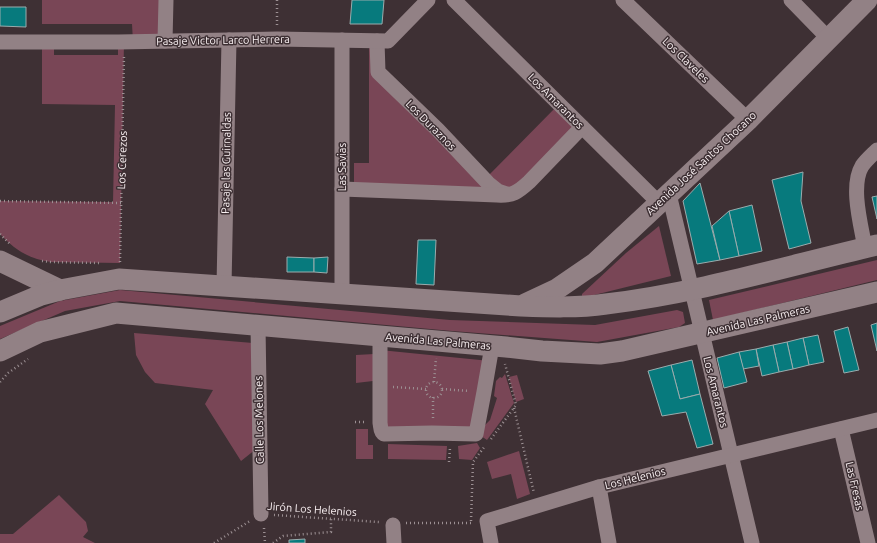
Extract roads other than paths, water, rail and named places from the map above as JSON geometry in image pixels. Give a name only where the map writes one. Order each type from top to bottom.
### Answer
[{"type":"main road","name":"Avenida José Santos Chocano","points":[[521,306],[557,289],[595,263],[748,120],[867,0]]},
{"type":"main road","points":[[0,312],[60,290],[119,279],[521,306],[575,307],[606,304],[692,290],[871,247]]},
{"type":"main road","points":[[0,261],[60,290]]},
{"type":"main road","name":"Avenida Las Palmeras","points":[[0,351],[40,332],[116,313],[542,351],[600,354],[622,351],[877,292]]},
{"type":"main road","points":[[0,362],[40,332]]},
{"type":"street","points":[[166,0],[166,41]]},
{"type":"street","name":"Pasaje Victor Larco Herrera","points":[[0,42],[124,42],[277,39],[388,41],[428,0]]},
{"type":"street","name":"Los Amarantos","points":[[454,0],[582,127],[664,198],[692,290],[752,543]]},
{"type":"street","name":"Los Claveles","points":[[623,0],[748,120]]},
{"type":"street","points":[[791,0],[829,39]]},
{"type":"street","name":"Pasaje las Guirnaldas","points":[[224,286],[229,40]]},
{"type":"street","name":"Las Savias","points":[[342,40],[342,294]]},
{"type":"street","name":"Los Duraznos","points":[[378,41],[378,72],[438,130],[488,183],[498,191],[510,195]]},
{"type":"street","points":[[342,189],[510,195],[521,190],[582,127]]},
{"type":"street","points":[[871,247],[858,202],[857,183],[862,166],[877,150]]},
{"type":"street","name":"Calle Los Melones","points":[[258,326],[261,514]]},
{"type":"street","points":[[380,336],[380,423],[382,433],[384,434],[476,434],[484,392],[499,346]]},
{"type":"street","name":"Los Helenios","points":[[491,543],[487,521],[599,487],[877,420]]},
{"type":"street","name":"Las Fresas","points":[[841,429],[868,543]]},
{"type":"street","points":[[599,487],[609,543]]},
{"type":"street","points":[[393,523],[394,543]]}]
